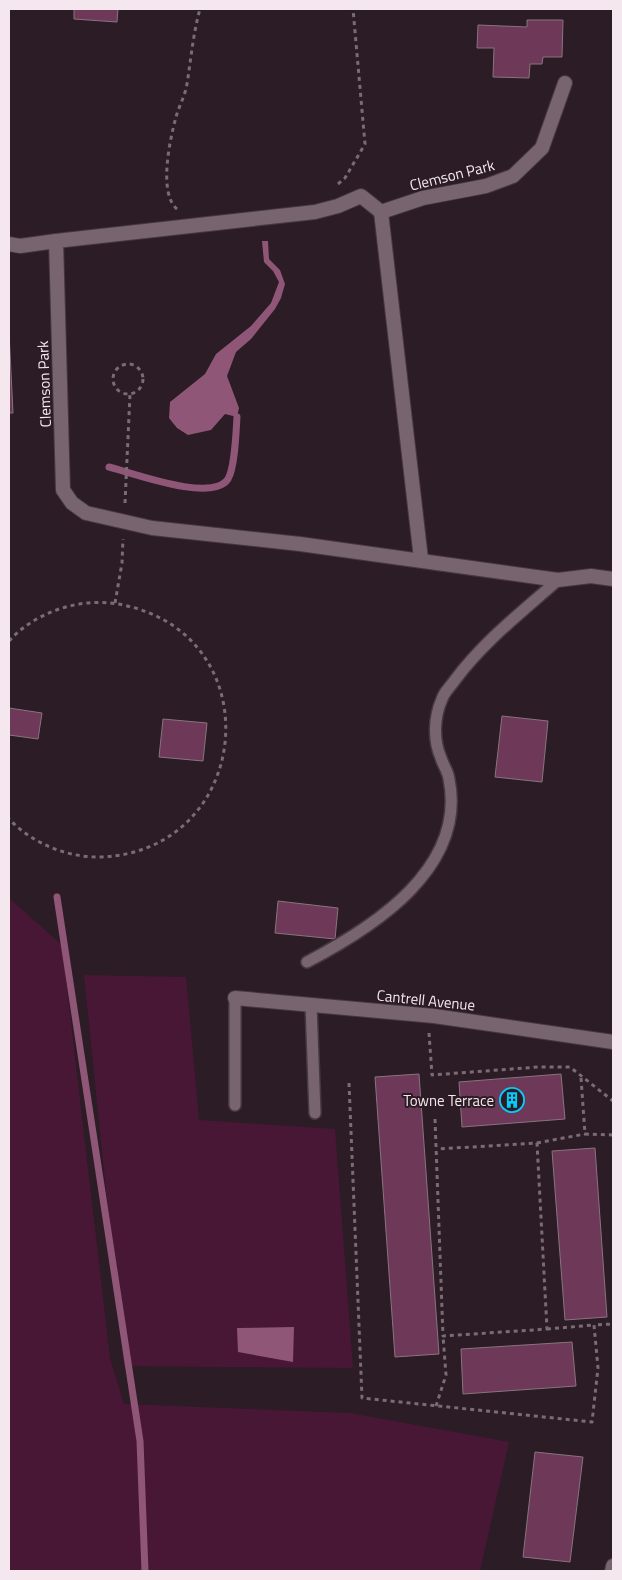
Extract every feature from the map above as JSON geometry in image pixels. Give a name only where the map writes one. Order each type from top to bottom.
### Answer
[{"type":"street","name":"Clemson Park","points":[[381,212],[423,198],[486,186],[513,176],[542,148],[566,83]]},
{"type":"street","points":[[9,244],[20,246],[315,212],[338,206],[361,196],[381,212],[421,560]]},
{"type":"street","name":"Clemson Park","points":[[56,241],[63,490],[72,503],[86,513],[152,528],[421,560],[558,580],[591,576],[613,580]]},
{"type":"street","name":"Cantrell Avenue","points":[[235,998],[434,1016],[613,1042]]},
{"type":"street","points":[[612,1571],[613,1566]]},
{"type":"lane","points":[[307,962],[352,938],[392,910],[427,869],[447,838],[451,816],[449,780],[435,743],[436,720],[442,698],[462,672],[494,637],[558,580]]},
{"type":"lane","points":[[235,998],[235,1105]]},
{"type":"lane","points":[[311,1004],[315,1113]]},
{"type":"path","points":[[182,212],[171,203],[166,184],[176,118],[186,87],[192,38],[200,9]]},
{"type":"path","points":[[337,184],[345,178],[364,144],[353,9]]},
{"type":"path","points":[[123,365],[133,365],[141,371],[142,386],[130,394],[120,392],[114,384],[116,371],[123,365]]},
{"type":"path","points":[[115,603],[122,563],[130,394]]},
{"type":"path","points":[[9,641],[37,619],[62,608],[88,603],[115,603],[139,608],[162,618],[182,632],[199,649],[213,670],[222,692],[227,716],[227,741],[222,765],[213,788],[200,808],[170,836],[140,850],[117,856],[90,857],[63,852],[38,842],[9,819]]},
{"type":"path","points":[[429,1034],[432,1075],[570,1067],[613,1101]]},
{"type":"path","points":[[581,1077],[585,1134]]},
{"type":"path","points":[[349,1083],[362,1398],[592,1422],[598,1368],[594,1325]]},
{"type":"path","points":[[435,1120],[438,1148],[443,1336],[446,1375],[436,1406]]},
{"type":"path","points":[[438,1148],[537,1143],[585,1134],[613,1135]]},
{"type":"path","points":[[537,1143],[547,1330]]},
{"type":"path","points":[[443,1336],[613,1324]]},
{"type":"shaded area","points":[[262,241],[268,241],[269,259],[280,270],[285,284],[275,309],[251,339],[236,352],[227,376],[239,408],[237,417],[225,414],[211,430],[188,435],[177,428],[169,418],[170,402],[205,374],[216,354],[251,326],[271,303],[279,282],[273,271],[264,262]]},
{"type":"shaded area","points":[[9,898],[62,945],[110,1358],[124,1404],[350,1413],[509,1442],[480,1571],[9,1571]]},
{"type":"shaded area","points":[[84,975],[186,977],[199,1120],[335,1129],[353,1368],[124,1366]]},
{"type":"shaded area","points":[[294,1327],[293,1362],[238,1352],[237,1328]]},
{"type":"building","points":[[74,9],[118,9],[117,22],[74,19]]},
{"type":"building","points":[[527,20],[563,20],[562,57],[543,57],[542,64],[530,64],[529,78],[493,77],[494,48],[477,48],[478,25],[527,27]]},
{"type":"building","points":[[9,332],[13,413],[9,413]]},
{"type":"building","points":[[9,708],[42,713],[38,739],[9,735]]},
{"type":"building","points":[[502,716],[548,721],[542,782],[495,777]]},
{"type":"building","points":[[163,719],[207,723],[203,761],[159,757]]},
{"type":"building","points":[[278,901],[338,908],[335,939],[275,933]]},
{"type":"building","points":[[419,1074],[439,1354],[395,1357],[375,1077]]},
{"type":"building","name":"Towne Terrace","points":[[561,1074],[565,1119],[462,1127],[459,1082]]},
{"type":"building","points":[[595,1148],[607,1317],[565,1320],[552,1151]]},
{"type":"building","points":[[572,1342],[576,1386],[463,1394],[461,1349]]},
{"type":"building","points":[[535,1452],[583,1457],[570,1562],[523,1557]]},
{"type":"waterway","points":[[109,467],[172,484],[206,488],[219,486],[228,479],[230,474],[235,449],[237,417]]},
{"type":"waterway","points":[[57,897],[140,1441],[145,1571]]},
{"type":"place","name":"Towne Terrace","points":[[512,1100]]}]
